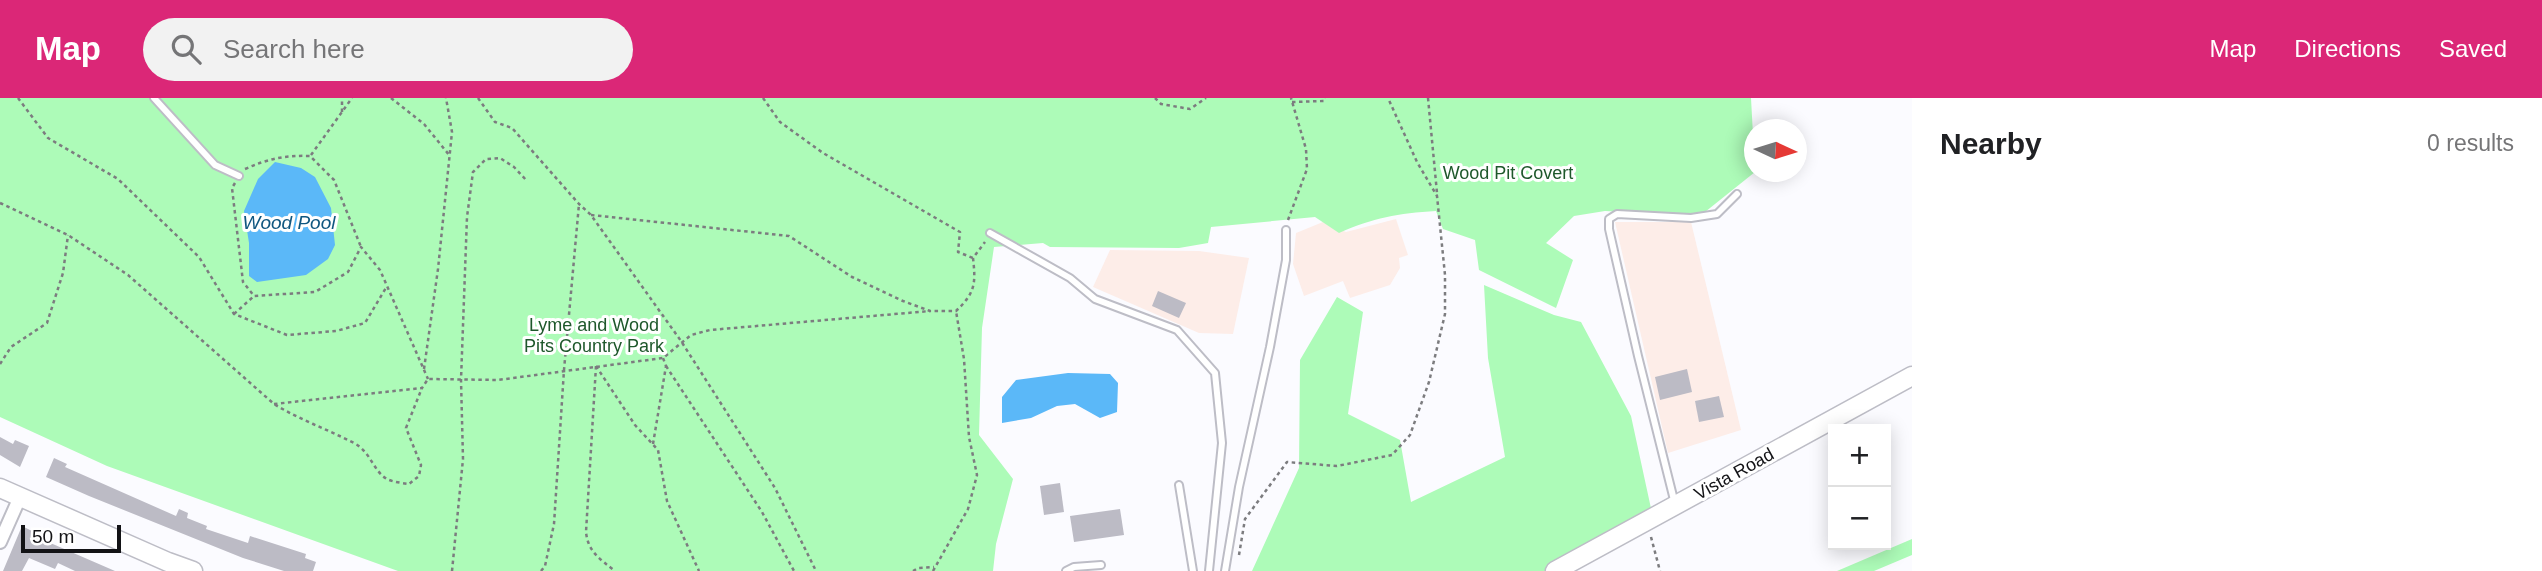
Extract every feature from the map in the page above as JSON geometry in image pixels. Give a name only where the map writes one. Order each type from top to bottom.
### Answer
[{"type":"main road","name":"Vista Road","points":[[1555,571],[1912,376]]},
{"type":"main road","points":[[0,488],[192,571]]},
{"type":"street","points":[[0,542],[20,497]]},
{"type":"lane","points":[[154,98],[215,164],[239,176]]},
{"type":"lane","points":[[1675,506],[1635,344],[1609,219],[1617,214],[1691,218],[1717,214],[1737,194]]},
{"type":"lane","points":[[1224,571],[1238,487],[1270,347],[1286,260],[1286,230]]},
{"type":"lane","points":[[990,233],[1070,278],[1095,299],[1177,330],[1215,373],[1222,443],[1209,571]]},
{"type":"lane","points":[[1179,485],[1193,571]]},
{"type":"lane","points":[[1066,571],[1101,565]]},
{"type":"path","points":[[19,98],[48,138],[118,178],[199,257],[233,314],[287,335],[336,331],[365,323],[387,286]]},
{"type":"path","points":[[342,98],[342,113]]},
{"type":"path","points":[[310,156],[352,98]]},
{"type":"path","points":[[391,98],[424,124],[450,156]]},
{"type":"path","points":[[424,372],[452,132],[446,98]]},
{"type":"path","points":[[478,98],[495,122],[512,128],[579,205],[591,215],[681,341],[775,488],[816,571]]},
{"type":"path","points":[[763,98],[780,122],[822,153],[960,232],[958,252],[973,258]]},
{"type":"path","points":[[1155,98],[1161,104],[1190,109],[1206,98]]},
{"type":"path","points":[[1286,230],[1290,210],[1307,169],[1306,149],[1292,100],[1324,101],[1325,98]]},
{"type":"path","points":[[1388,98],[1417,162],[1437,196]]},
{"type":"path","points":[[1238,558],[1245,519],[1287,462],[1337,466],[1392,455],[1410,435],[1429,382],[1445,314],[1445,275],[1428,98]]},
{"type":"path","points":[[254,296],[243,282],[232,188],[243,170],[264,160],[290,155],[310,156],[334,180],[361,247],[380,270],[428,379]]},
{"type":"path","points":[[452,571],[464,459],[461,380],[467,203],[473,172],[486,159],[500,158],[514,167],[527,181]]},
{"type":"path","points":[[0,203],[68,235],[128,275],[274,404],[295,417],[355,443],[366,451],[387,479],[409,484],[419,477],[421,465],[406,428],[422,387],[428,379]]},
{"type":"path","points":[[541,571],[545,566],[554,524],[579,205]]},
{"type":"path","points":[[591,215],[789,236],[852,277],[930,311]]},
{"type":"path","points":[[428,379],[511,379],[663,358],[691,335],[710,330],[956,311],[971,298],[975,278],[973,258],[990,233]]},
{"type":"path","points":[[0,364],[11,347],[47,323],[63,273],[68,235]]},
{"type":"path","points":[[233,314],[254,296],[315,292],[348,272],[361,247]]},
{"type":"path","points":[[913,571],[918,568],[934,569],[968,509],[977,475],[969,437],[964,359],[956,311]]},
{"type":"path","points":[[663,358],[762,512],[794,571]]},
{"type":"path","points":[[596,366],[635,425],[658,450],[667,501],[699,571]]},
{"type":"path","points":[[596,366],[587,545],[615,571]]},
{"type":"path","points":[[653,445],[666,366]]},
{"type":"path","points":[[274,404],[422,387]]},
{"type":"path","points":[[1647,522],[1660,571]]},
{"type":"shaded area","points":[[1396,219],[1408,255],[1399,258],[1400,268],[1390,285],[1350,298],[1343,281],[1304,296],[1293,264],[1296,233],[1323,222],[1346,232]]},
{"type":"shaded area","points":[[1615,222],[1691,222],[1741,430],[1668,453]]},
{"type":"shaded area","points":[[1110,250],[1199,251],[1249,258],[1233,334],[1199,333],[1093,287]]},
{"type":"green space","name":"Lyme and Wood Pits Country Park","points":[[0,98],[1751,98],[1752,119],[1744,119],[1744,181],[1700,216],[1605,211],[1574,216],[1546,243],[1573,260],[1556,308],[1479,270],[1475,240],[1443,229],[1436,211],[1386,217],[1339,233],[1315,217],[1211,227],[1208,243],[1179,248],[1050,247],[1043,243],[994,247],[982,328],[979,435],[1013,479],[996,544],[993,571],[398,571],[107,466],[0,417]]},
{"type":"green space","points":[[1484,285],[1554,315],[1581,322],[1631,416],[1652,513],[1548,571],[1252,571],[1299,468],[1300,360],[1337,297],[1363,312],[1348,414],[1400,440],[1411,502],[1505,457],[1488,358]]},
{"type":"green space","points":[[1912,539],[1912,555],[1874,571],[1837,571],[1891,550]]},
{"type":"water","name":"Wood Pool","points":[[275,162],[301,168],[315,177],[331,208],[335,245],[328,259],[306,275],[257,282],[249,276],[249,243],[244,211],[258,179]]},
{"type":"water","points":[[1068,373],[1110,374],[1118,383],[1117,412],[1100,418],[1075,404],[1057,406],[1031,418],[1002,423],[1002,397],[1016,380]]},
{"type":"building","points":[[1158,291],[1186,303],[1179,318],[1152,306]]},
{"type":"building","points":[[1687,369],[1692,392],[1660,400],[1655,377]]},
{"type":"building","points":[[1719,396],[1724,417],[1699,422],[1695,401]]},
{"type":"building","points":[[0,437],[13,444],[15,440],[29,446],[20,467],[0,455]]},
{"type":"building","points":[[54,458],[67,464],[65,467],[176,516],[179,509],[188,513],[187,518],[207,526],[206,529],[248,543],[250,536],[306,554],[305,558],[316,562],[313,571],[284,571],[243,558],[89,496],[46,477]]},
{"type":"building","points":[[1060,483],[1064,512],[1044,515],[1040,486]]},
{"type":"building","points":[[1120,509],[1124,535],[1074,542],[1070,516]]},
{"type":"building","points":[[22,526],[34,532],[32,535],[115,571],[75,571],[58,563],[55,569],[29,558],[22,571],[3,571]]},
{"type":"park label","name":"Wood Pit Covert","points":[[1508,173]]}]
